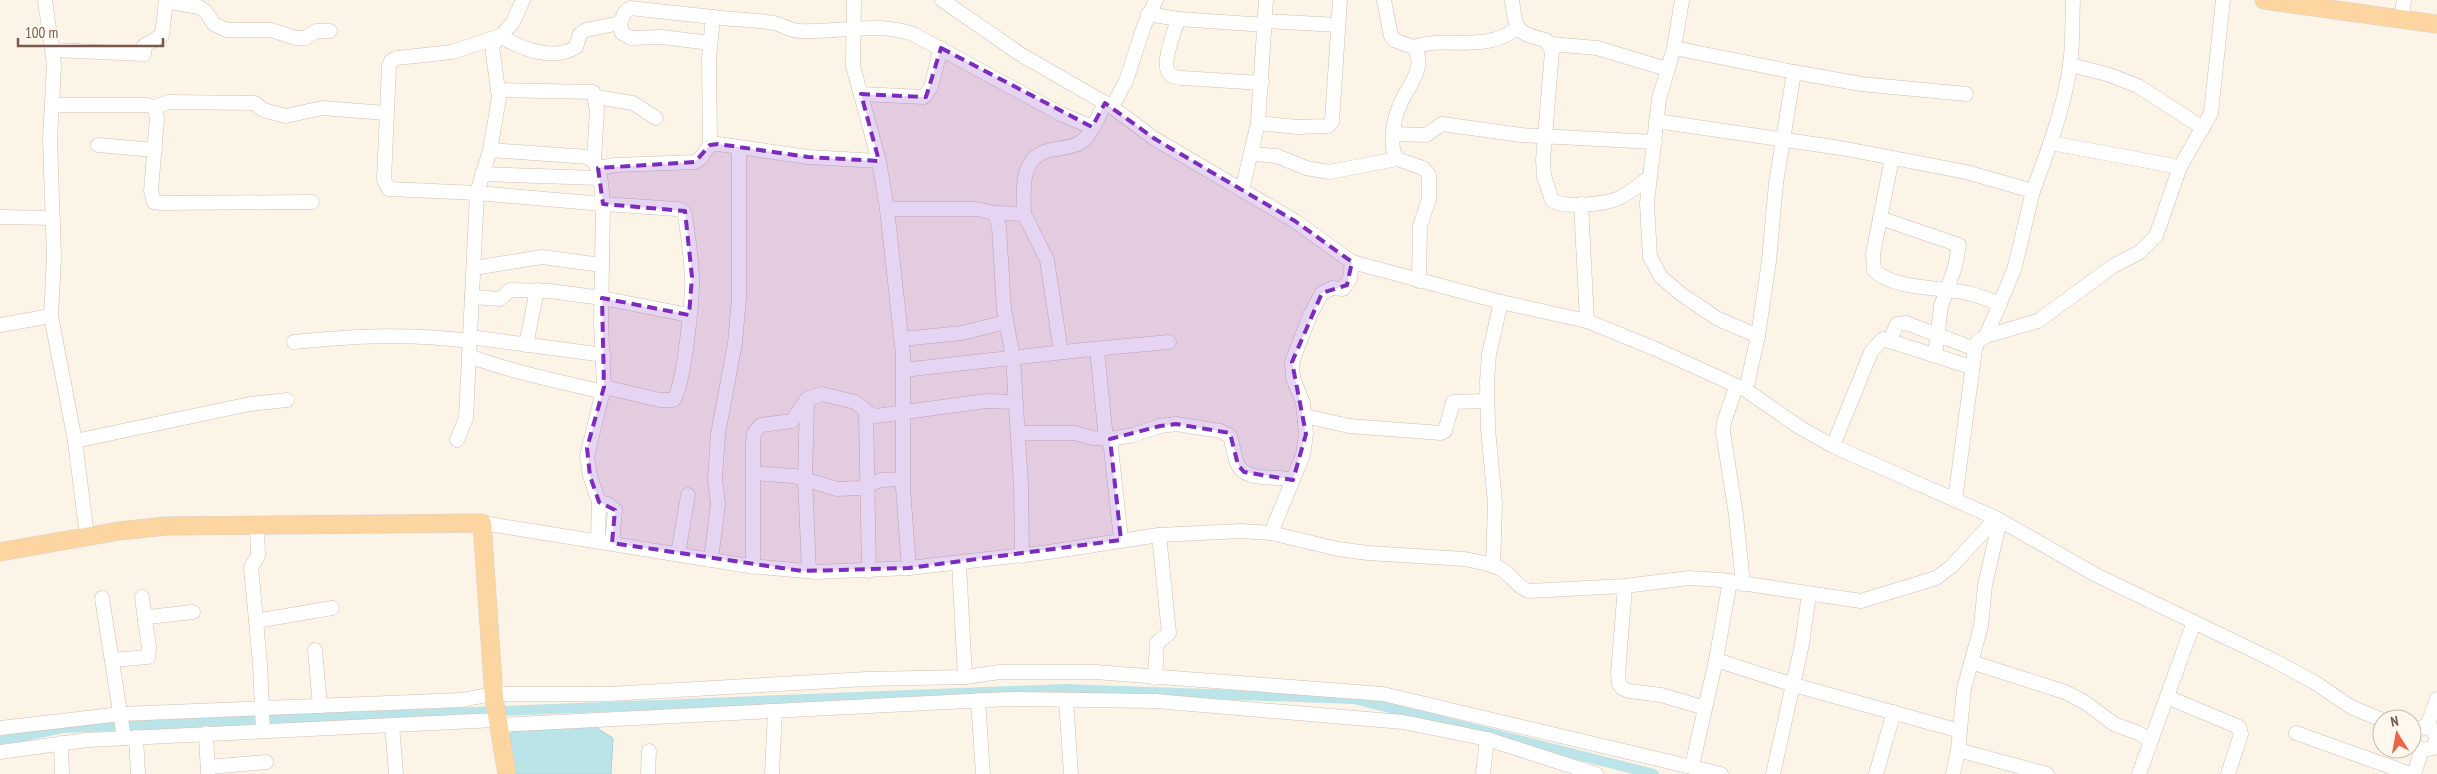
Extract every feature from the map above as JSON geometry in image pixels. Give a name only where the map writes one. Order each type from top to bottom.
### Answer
[{"type":"main road","points":[[2264,0],[2437,24]]},
{"type":"main road","points":[[0,552],[87,536],[166,526],[482,523],[493,696],[507,774]]},
{"type":"street","points":[[45,0],[53,50],[50,139],[54,263],[51,316],[75,441],[87,536]]},
{"type":"street","points":[[53,50],[144,54],[144,46],[162,35],[167,0],[199,7],[205,11],[214,24],[226,30],[271,30],[296,38],[305,38],[316,31],[330,31]]},
{"type":"street","points":[[457,440],[466,418],[477,193],[490,150],[498,108],[498,90],[492,46],[513,22],[523,0]]},
{"type":"street","points":[[854,0],[853,66],[879,161],[887,209],[902,339],[903,478],[909,568]]},
{"type":"street","points":[[942,0],[1020,54],[1109,105],[1155,139],[1295,221],[1352,262],[1501,302],[1587,321],[1658,350],[1741,389],[1799,427],[1833,446],[1998,519],[2096,575],[2274,660],[2314,682],[2351,707],[2372,716]]},
{"type":"street","points":[[1061,352],[1047,260],[1024,214],[1025,175],[1030,161],[1040,152],[1083,142],[1126,81],[1148,14],[1156,0]]},
{"type":"street","points":[[1242,190],[1258,123],[1266,0]]},
{"type":"street","points":[[1258,123],[1307,127],[1328,126],[1332,122],[1340,0]]},
{"type":"street","points":[[1384,0],[1391,36],[1394,40],[1413,47],[1455,42],[1488,43],[1504,37],[1518,28]]},
{"type":"street","points":[[1512,0],[1518,28],[1526,36],[1546,40],[1550,44],[1597,48],[1667,69]]},
{"type":"street","points":[[1682,0],[1674,48],[1660,94],[1656,121],[1646,222],[1650,257],[1655,269],[1681,294],[1709,314],[1758,336]]},
{"type":"street","points":[[1986,336],[2014,270],[2033,191],[2051,143],[2070,65],[2073,0]]},
{"type":"street","points":[[1955,500],[1971,367],[1978,341],[1986,336],[2038,321],[2113,266],[2151,244],[2156,236],[2180,167],[2203,128],[2213,102],[2223,0]]},
{"type":"street","points":[[2401,19],[2404,0]]},
{"type":"street","points":[[710,43],[662,37],[631,38],[622,33],[620,23],[625,12],[630,8],[775,23],[799,31],[854,30],[873,27],[898,29],[941,48],[1061,114],[1092,127]]},
{"type":"street","points":[[1148,14],[1178,19],[1338,26]]},
{"type":"street","points":[[482,174],[597,169],[615,165],[695,162],[700,159],[710,145],[710,43],[713,17]]},
{"type":"street","points":[[1178,19],[1167,56],[1167,70],[1170,74],[1182,78],[1262,83]]},
{"type":"street","points":[[469,356],[505,370],[522,371],[660,400],[673,400],[676,397],[683,370],[692,277],[683,210],[477,193],[395,190],[386,186],[384,175],[386,113],[391,61],[404,56],[432,56],[452,52],[500,36],[518,47],[534,52],[567,52],[576,47],[578,37],[586,30],[620,23]]},
{"type":"street","points":[[1550,44],[1552,58],[1544,134],[1544,176],[1552,200],[1561,204],[1581,204],[1619,198],[1650,177]]},
{"type":"street","points":[[1398,159],[1393,146],[1394,134],[1400,104],[1410,88],[1418,64],[1417,52],[1413,47]]},
{"type":"street","points":[[861,94],[924,97],[931,87],[941,48]]},
{"type":"street","points":[[1674,48],[1861,84],[1966,94]]},
{"type":"street","points":[[2070,65],[2108,74],[2138,86],[2203,128]]},
{"type":"street","points":[[1692,766],[1716,660],[1737,582],[1736,515],[1723,432],[1724,422],[1741,389],[1758,336],[1769,261],[1776,183],[1794,72]]},
{"type":"street","points":[[498,90],[589,91],[593,92],[596,97],[597,169],[603,204],[602,298],[604,389],[587,456],[590,476],[599,502],[598,541]]},
{"type":"street","points":[[596,97],[633,103],[656,118]]},
{"type":"street","points":[[52,105],[146,105],[154,107],[178,102],[255,103],[263,110],[286,116],[322,108],[386,113]]},
{"type":"street","points":[[154,107],[157,118],[151,191],[154,202],[312,202]]},
{"type":"street","points":[[1656,121],[1784,138],[1892,158],[1966,172],[2033,191]]},
{"type":"street","points":[[1394,134],[1426,135],[1442,124],[1521,135],[1544,134],[1655,142]]},
{"type":"street","points":[[2051,143],[2180,167]]},
{"type":"street","points":[[710,145],[718,144],[808,157],[879,161]]},
{"type":"street","points":[[98,145],[154,150]]},
{"type":"street","points":[[711,560],[718,504],[715,479],[718,434],[735,343],[739,298],[738,147]]},
{"type":"street","points":[[490,150],[588,157],[597,169]]},
{"type":"street","points":[[1252,154],[1277,156],[1306,168],[1329,172],[1398,159],[1423,168],[1429,175],[1429,199],[1422,218],[1419,236],[1419,281]]},
{"type":"street","points":[[1892,158],[1872,260],[1874,270],[1887,279],[1945,291],[1967,293],[2000,304]]},
{"type":"street","points":[[1581,204],[1587,321]]},
{"type":"street","points":[[887,209],[971,208],[995,213],[1024,214]]},
{"type":"street","points":[[995,213],[999,227],[1006,322],[1013,358],[1018,433],[1022,556]]},
{"type":"street","points":[[0,217],[53,218]]},
{"type":"street","points":[[1880,218],[1959,245],[1955,267],[1945,291],[1935,354]]},
{"type":"street","points":[[474,268],[542,257],[602,265]]},
{"type":"street","points":[[1272,533],[1305,445],[1305,416],[1302,397],[1293,378],[1292,362],[1306,324],[1322,292],[1332,288],[1343,289],[1347,285],[1352,262]]},
{"type":"street","points":[[472,297],[500,299],[510,290],[537,290],[602,298],[688,315]]},
{"type":"street","points":[[526,344],[537,290]]},
{"type":"street","points":[[1493,566],[1494,503],[1487,401],[1489,354],[1501,302]]},
{"type":"street","points":[[0,325],[51,316]]},
{"type":"street","points":[[902,339],[962,333],[1006,322]]},
{"type":"street","points":[[1890,340],[1897,324],[1901,322],[1975,349]]},
{"type":"street","points":[[294,342],[379,335],[412,335],[526,344],[604,355]]},
{"type":"street","points":[[1833,446],[1871,352],[1882,339],[1935,354],[1971,367]]},
{"type":"street","points":[[903,370],[1169,342]]},
{"type":"street","points":[[1097,349],[1121,540]]},
{"type":"street","points":[[753,567],[753,443],[757,429],[768,424],[792,421],[807,399],[815,395],[830,395],[855,402],[876,416],[991,401],[1016,402]]},
{"type":"street","points":[[807,399],[805,479],[809,571]]},
{"type":"street","points":[[75,441],[250,404],[287,400]]},
{"type":"street","points":[[1305,416],[1349,426],[1441,432],[1446,431],[1453,402],[1487,401]]},
{"type":"street","points":[[866,411],[870,571]]},
{"type":"street","points":[[1018,433],[1075,433],[1108,439],[1170,424],[1220,431],[1230,436],[1238,465],[1244,472],[1254,476],[1279,477],[1292,480]]},
{"type":"street","points":[[753,473],[785,474],[837,489],[868,486],[881,480],[903,478]]},
{"type":"street","points":[[678,554],[688,495]]},
{"type":"street","points":[[599,502],[608,504],[615,510],[612,543]]},
{"type":"street","points":[[482,523],[753,567],[809,571],[870,571],[909,568],[1022,556],[1159,535],[1241,531],[1272,533],[1338,549],[1368,553],[1465,559],[1493,566],[1504,571],[1520,588],[1529,591],[1625,586],[1690,578],[1737,582],[1861,601],[1936,578],[1952,566],[1998,519]]},
{"type":"street","points":[[1953,774],[1958,750],[1964,689],[1981,626],[1985,585],[1998,519]]},
{"type":"street","points":[[257,524],[258,556],[251,567],[262,720]]},
{"type":"street","points":[[1155,678],[1157,643],[1169,633],[1159,535]]},
{"type":"street","points":[[959,563],[965,677]]},
{"type":"street","points":[[1625,586],[1618,674],[1619,684],[1622,688],[1629,691],[1661,695],[1705,708]]},
{"type":"street","points":[[1772,774],[1794,685],[1809,594]]},
{"type":"street","points":[[112,660],[148,657],[149,647],[142,597]]},
{"type":"street","points":[[102,598],[121,717],[138,774]]},
{"type":"street","points":[[256,621],[332,608]]},
{"type":"street","points":[[145,620],[155,615],[193,612]]},
{"type":"street","points":[[2138,774],[2194,622]]},
{"type":"street","points":[[315,650],[320,706]]},
{"type":"street","points":[[1716,660],[1794,685],[1960,731]]},
{"type":"street","points":[[1971,662],[2065,692],[2086,703],[2114,724],[2151,740]]},
{"type":"street","points":[[0,752],[61,743],[206,733],[320,706],[468,700],[493,696],[609,694],[868,679],[965,677],[1000,672],[1076,672],[1382,694],[1570,740],[1721,774]]},
{"type":"street","points":[[2167,697],[2239,727],[2241,734],[2228,774]]},
{"type":"street","points":[[2427,726],[2437,699]]},
{"type":"street","points":[[0,728],[121,717],[392,725],[776,711],[978,700],[1155,701],[1380,718],[1487,739],[1596,774]]},
{"type":"street","points":[[978,700],[983,774]]},
{"type":"street","points":[[1066,700],[1071,774]]},
{"type":"street","points":[[772,774],[776,711]]},
{"type":"street","points":[[1876,774],[1894,712]]},
{"type":"street","points":[[392,725],[396,774]]},
{"type":"street","points":[[2422,727],[2427,726],[2432,729],[2437,738],[2433,748],[2422,750]]},
{"type":"street","points":[[206,733],[208,771],[266,762]]},
{"type":"street","points":[[2296,733],[2412,774],[2418,759]]},
{"type":"street","points":[[1483,774],[1487,739]]},
{"type":"street","points":[[61,743],[62,774]]},
{"type":"street","points":[[1958,750],[2047,774]]},
{"type":"street","points":[[648,774],[649,751]]},
{"type":"highlighted area","points":[[941,48],[1092,127],[1105,103],[1155,139],[1295,221],[1352,262],[1347,285],[1322,293],[1292,362],[1306,434],[1293,480],[1244,472],[1238,465],[1230,433],[1176,424],[1160,426],[1110,439],[1121,540],[909,568],[802,571],[612,543],[615,510],[599,502],[590,476],[587,448],[604,387],[602,298],[689,315],[692,277],[685,211],[603,204],[598,168],[695,162],[710,145],[718,144],[808,157],[879,161],[861,94],[926,97]]},
{"type":"water","points":[[592,725],[613,738],[611,774],[515,774],[510,734],[519,727]]},
{"type":"waterway","points":[[0,741],[63,728],[1065,689],[1354,699],[1654,774]]}]
